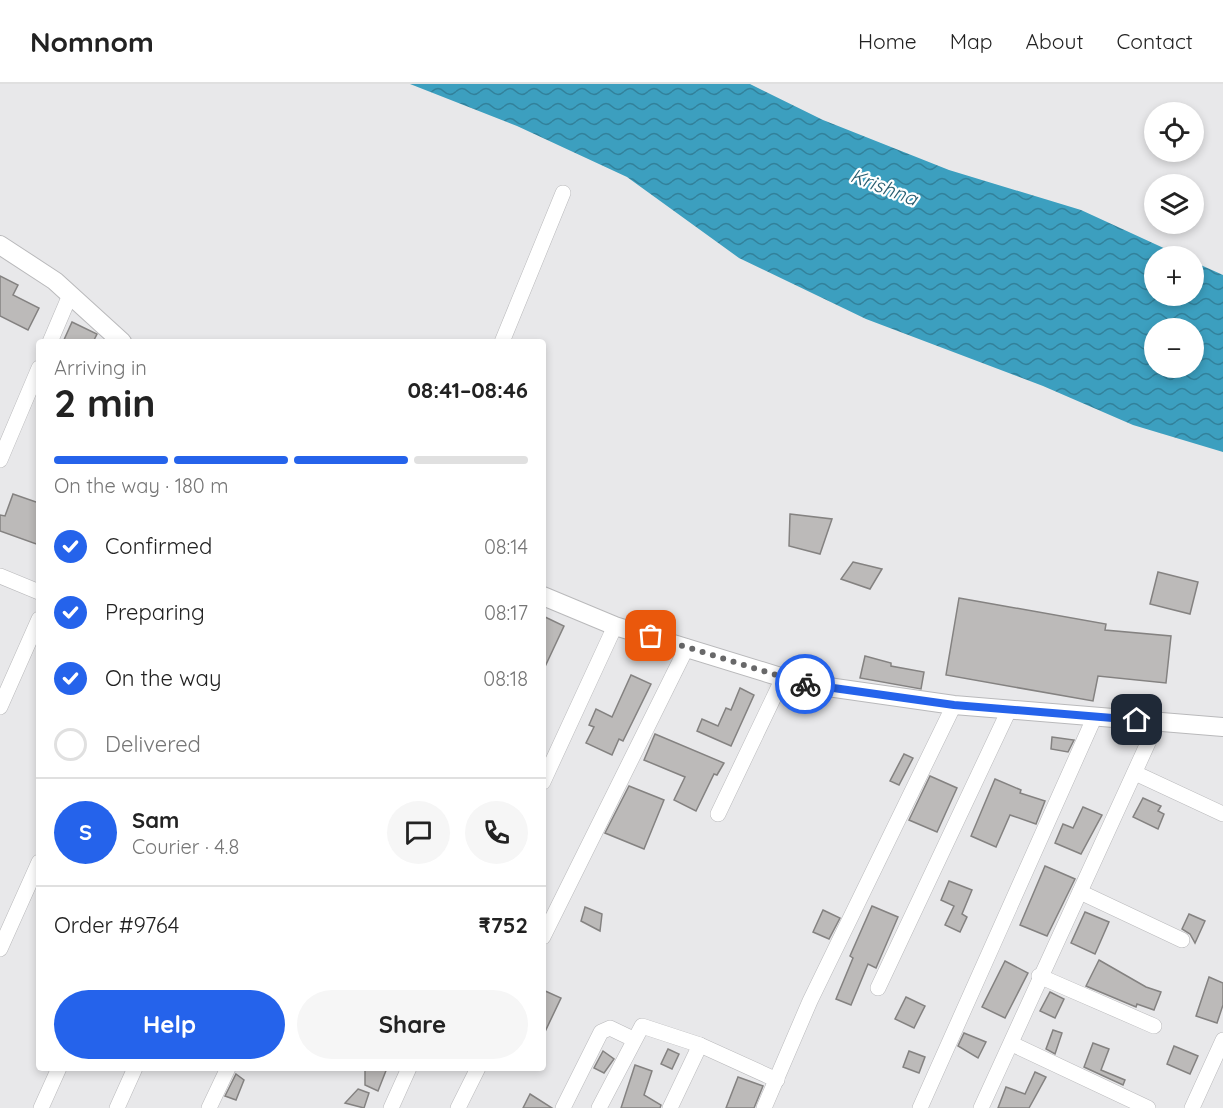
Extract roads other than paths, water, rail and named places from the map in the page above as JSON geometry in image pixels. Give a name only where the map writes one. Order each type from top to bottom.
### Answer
[{"type":"street","points":[[503,339],[563,193]]},
{"type":"street","points":[[0,245],[55,281],[119,339]]},
{"type":"street","points":[[51,339],[70,295]]},
{"type":"street","points":[[0,460],[36,375]]},
{"type":"street","points":[[0,576],[36,591]]},
{"type":"street","points":[[546,598],[615,626],[800,683],[954,705],[1223,727]]},
{"type":"street","points":[[0,707],[5,681],[36,624]]},
{"type":"street","points":[[546,776],[615,626]]},
{"type":"street","points":[[546,931],[687,647]]},
{"type":"street","points":[[718,813],[783,678]]},
{"type":"street","points":[[764,1108],[810,1001],[954,705]]},
{"type":"street","points":[[879,988],[1009,710]]},
{"type":"street","points":[[920,1108],[1095,716]]},
{"type":"street","points":[[981,1108],[1012,1044],[1039,976],[1158,722]]},
{"type":"street","points":[[1135,773],[1223,814]]},
{"type":"street","points":[[0,949],[6,919],[36,867]]},
{"type":"street","points":[[1080,892],[1182,940]]},
{"type":"street","points":[[1039,976],[1154,1026]]},
{"type":"street","points":[[599,1108],[633,1039],[642,1026],[700,1045],[777,1080]]},
{"type":"street","points":[[563,1108],[601,1032],[610,1028],[633,1039]]},
{"type":"street","points":[[1192,1108],[1223,1040]]},
{"type":"street","points":[[1012,1044],[1148,1108]]},
{"type":"street","points":[[670,1108],[700,1045]]},
{"type":"street","points":[[41,1108],[58,1071]]},
{"type":"street","points":[[117,1108],[134,1071]]},
{"type":"street","points":[[209,1108],[227,1071]]},
{"type":"street","points":[[391,1108],[408,1071]]},
{"type":"street","points":[[458,1108],[476,1071]]},
{"type":"water","name":"Krishna","points":[[410,84],[750,84],[823,120],[949,170],[1081,210],[1159,246],[1144,246],[1144,306],[1204,306],[1204,266],[1223,275],[1223,452],[1133,425],[1043,386],[866,319],[739,258],[627,177],[517,126]]}]
